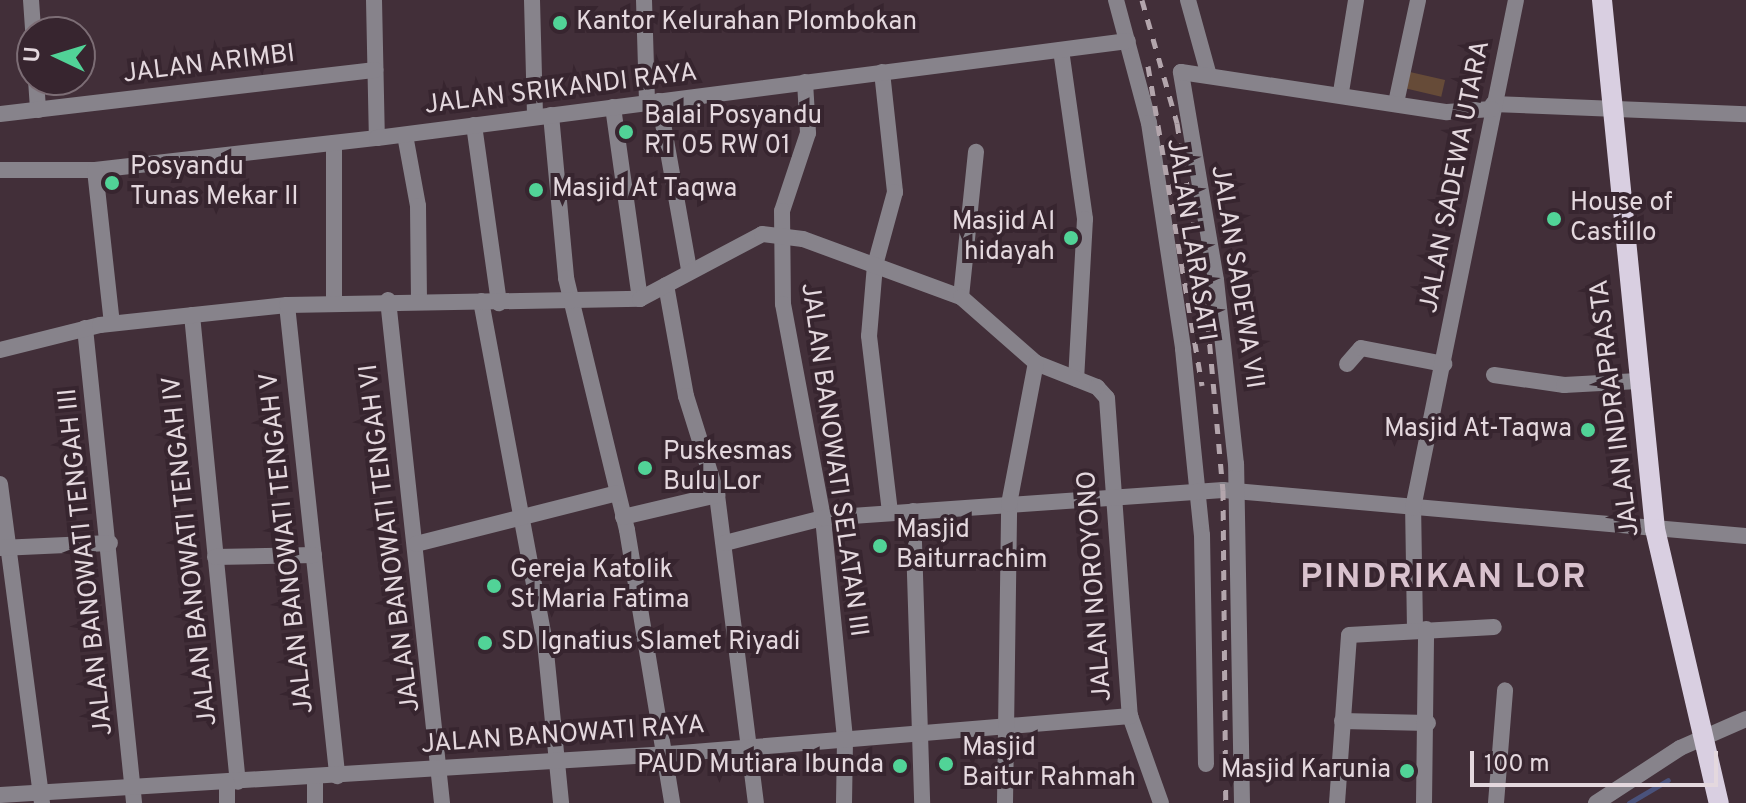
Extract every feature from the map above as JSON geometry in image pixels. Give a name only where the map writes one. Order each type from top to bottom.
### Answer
[{"type":"main road","name":"JALAN INDRAPRASTA","points":[[1602,0],[1609,111],[1655,529],[1701,738],[1719,803]]},
{"type":"street","points":[[374,0],[377,138]]},
{"type":"street","points":[[532,0],[543,116],[571,300],[623,517],[657,734],[669,754],[672,803]]},
{"type":"street","points":[[644,0],[653,102],[689,270]]},
{"type":"street","name":"JALAN LARASATI","points":[[1116,0],[1128,41],[1172,266],[1197,492],[1206,764]]},
{"type":"street","points":[[1188,0],[1208,72],[1396,103],[1746,114]]},
{"type":"street","points":[[1341,92],[1356,0]]},
{"type":"street","points":[[1396,103],[1418,0]]},
{"type":"street","name":"JALAN SADEWA UTARA","points":[[1424,803],[1428,723],[1413,508],[1516,0]]},
{"type":"street","name":"JALAN SRIKANDI RAYA","points":[[0,170],[95,170],[405,135],[1128,41]]},
{"type":"street","points":[[0,350],[112,323],[287,305],[388,300],[490,302],[640,299],[748,236],[783,234],[961,297],[1036,363],[1076,379],[1085,219],[1061,50]]},
{"type":"street","name":"JALAN ARIMBI","points":[[0,114],[375,70]]},
{"type":"street","points":[[882,72],[895,192],[875,265],[869,336],[890,513]]},
{"type":"street","name":"JALAN SADEWA VII","points":[[1208,72],[1181,72],[1218,295],[1231,490],[1242,803]]},
{"type":"street","name":"JALAN BANOWATI SELATAN III","points":[[805,82],[808,133],[785,193],[783,304],[796,406],[823,518],[845,740],[844,803]]},
{"type":"street","points":[[37,96],[38,110]]},
{"type":"street","points":[[613,107],[640,299]]},
{"type":"street","points":[[474,125],[490,302],[560,760],[561,803]]},
{"type":"street","points":[[405,135],[419,218],[419,302]]},
{"type":"street","points":[[334,143],[334,304]]},
{"type":"street","points":[[961,297],[976,152]]},
{"type":"street","points":[[95,170],[112,323]]},
{"type":"street","points":[[666,285],[686,396],[717,495],[752,743],[756,803]]},
{"type":"street","name":"JALAN BANOWATI TENGAH VI","points":[[388,300],[441,770],[442,803]]},
{"type":"street","name":"JALAN BANOWATI TENGAH V","points":[[287,305],[337,776]]},
{"type":"street","name":"JALAN BANOWATI TENGAH IV","points":[[192,315],[233,782],[227,803]]},
{"type":"street","name":"JALAN BANOWATI TENGAH III","points":[[85,328],[110,543],[134,797]]},
{"type":"street","points":[[1347,364],[1361,348],[1444,364]]},
{"type":"street","points":[[1005,803],[1009,504],[1036,363]]},
{"type":"street","points":[[1494,375],[1564,385],[1638,381]]},
{"type":"street","name":"JALAN NOROYONO","points":[[1076,379],[1107,398],[1130,716],[1161,803]]},
{"type":"street","points":[[0,484],[4,548],[42,797]]},
{"type":"street","points":[[725,543],[823,518],[1231,490],[1746,536]]},
{"type":"street","points":[[416,544],[617,493]]},
{"type":"street","points":[[623,517],[717,495]]},
{"type":"street","points":[[913,511],[923,731],[922,803]]},
{"type":"street","points":[[4,548],[110,543]]},
{"type":"street","points":[[215,557],[314,555]]},
{"type":"street","points":[[1337,803],[1349,635],[1494,627]]},
{"type":"street","points":[[1496,803],[1505,690]]},
{"type":"street","name":"JALAN BANOWATI RAYA","points":[[0,795],[134,797],[233,782],[669,754],[752,743],[845,740],[1004,724],[1130,716]]},
{"type":"street","points":[[1596,803],[1701,738],[1746,719]]},
{"type":"street","points":[[1342,721],[1428,723]]},
{"type":"street","points":[[315,779],[315,803]]},
{"type":"shaded area","points":[[1410,72],[1445,80],[1441,97],[1406,89]]},
{"type":"waterway","points":[[1629,803],[1668,780]]},
{"type":"railway","points":[[1142,0],[1177,123],[1206,304],[1223,490],[1226,803]]},
{"type":"railway","points":[[1148,66],[1202,385]]},
{"type":"place","name":"Kantor Kelurahan Plombokan","points":[[560,23]]},
{"type":"place","name":"Balai Posyandu RT 05 RW 01","points":[[626,132]]},
{"type":"place","name":"Posyandu Tunas Mekar II","points":[[112,183]]},
{"type":"place","name":"Masjid At Taqwa","points":[[536,190]]},
{"type":"place","name":"House of Castillo","points":[[1554,219]]},
{"type":"place","name":"Masjid Al hidayah","points":[[1071,238]]},
{"type":"place","name":"Masjid At-Taqwa","points":[[1588,430]]},
{"type":"place","name":"Puskesmas Bulu Lor","points":[[645,468]]},
{"type":"place","name":"Masjid Baiturrachim","points":[[880,546]]},
{"type":"place","name":"Gereja Katolik St Maria Fatima","points":[[494,586]]},
{"type":"place","name":"SD Ignatius Slamet Riyadi","points":[[485,643]]},
{"type":"place","name":"Masjid Baitur Rahmah","points":[[946,764]]},
{"type":"place","name":"PAUD Mutiara Ibunda","points":[[900,766]]},
{"type":"place","name":"Masjid Karunia","points":[[1407,771]]},
{"type":"district","name":"PINDRIKAN LOR","points":[[1444,579]]}]
